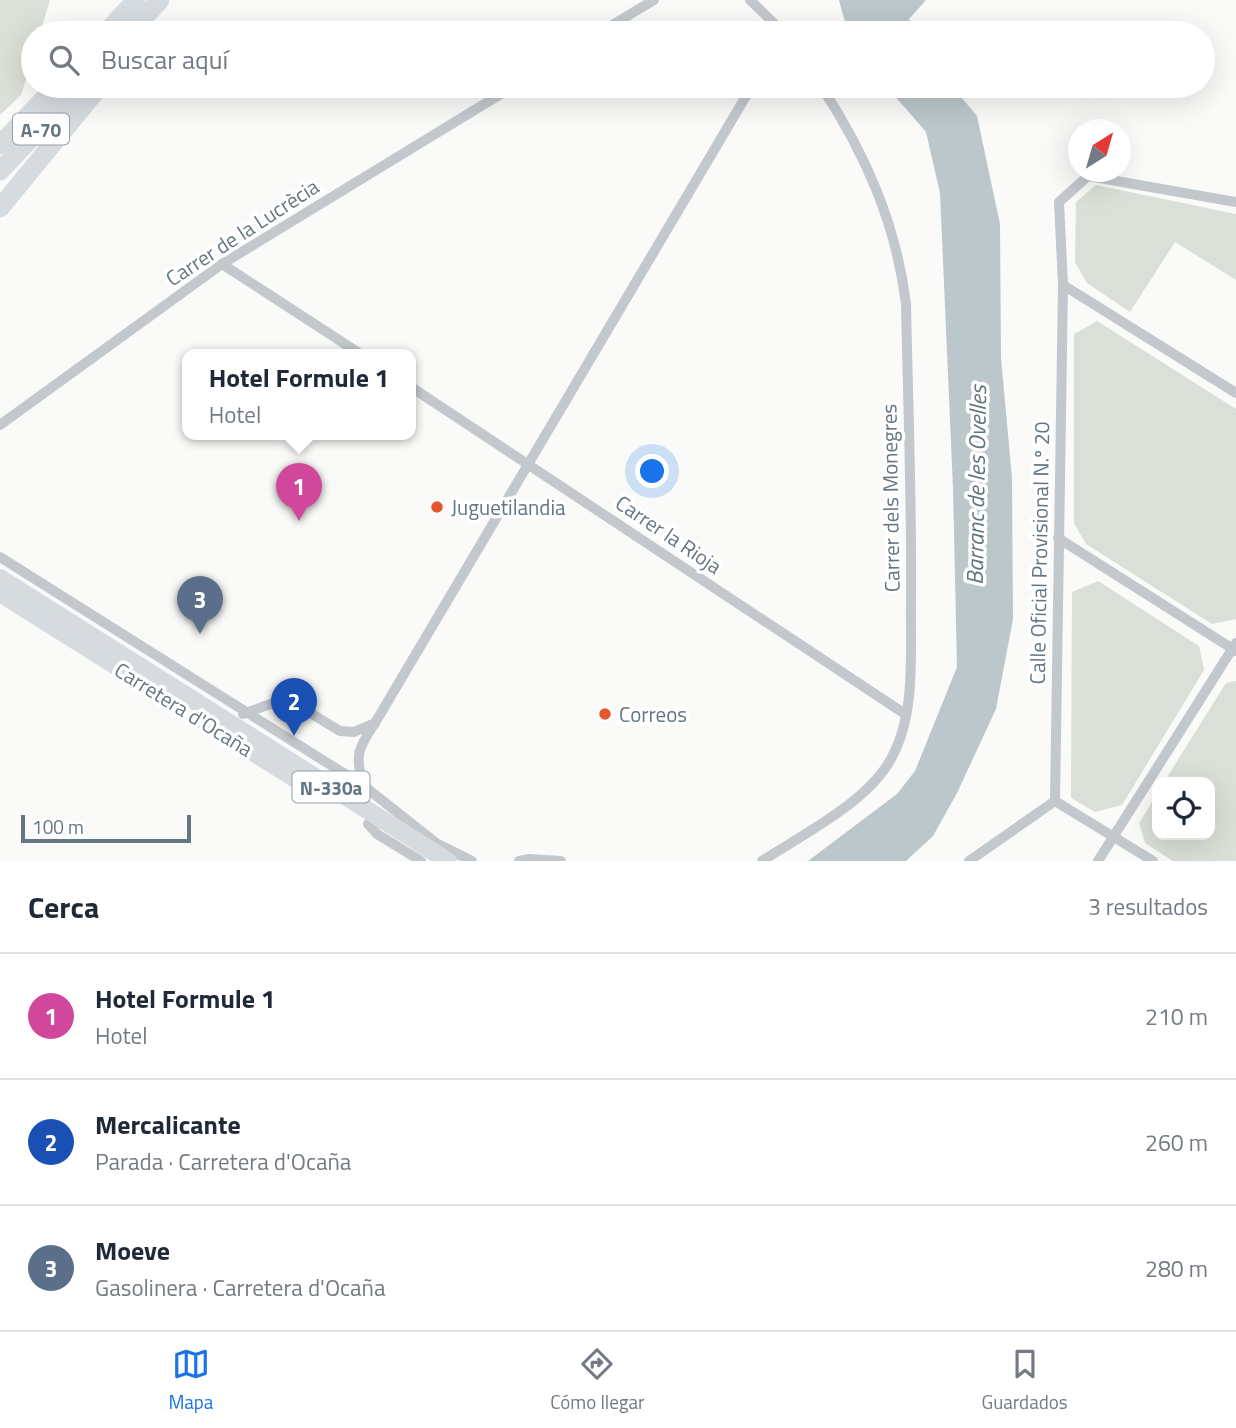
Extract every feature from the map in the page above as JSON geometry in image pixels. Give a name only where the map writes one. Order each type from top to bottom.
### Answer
[{"type":"highway","points":[[126,21],[136,0]]},
{"type":"highway","points":[[133,21],[160,0]]},
{"type":"highway","points":[[155,21],[174,0]]},
{"type":"highway","name":"A-70","points":[[0,145],[45,98]]},
{"type":"highway","name":"A-70","points":[[0,171],[70,98]]},
{"type":"highway","points":[[0,208],[90,98]]},
{"type":"main road","name":"Carretera d'Ocaña","points":[[0,578],[439,856]]},
{"type":"main road","name":"Carretera d'Ocaña","points":[[0,593],[368,824],[439,856]]},
{"type":"street","points":[[619,21],[654,0]]},
{"type":"street","points":[[750,0],[772,21]]},
{"type":"street","name":"Carrer de la Lucrècia","points":[[0,425],[222,264],[493,98]]},
{"type":"street","points":[[364,786],[357,766],[360,745],[530,464],[745,98]]},
{"type":"street","name":"Carrer dels Monegres","points":[[762,861],[838,812],[864,790],[888,764],[903,729],[909,685],[912,541],[902,274],[896,246],[875,183],[844,121],[829,98]]},
{"type":"street","name":"Calle Oficial Provisional N.º 20","points":[[1055,801],[1063,285],[1059,202],[1088,176],[1236,202]]},
{"type":"street","points":[[222,264],[353,349]]},
{"type":"street","points":[[1063,285],[1236,393]]},
{"type":"street","name":"Carrer la Rioja","points":[[416,390],[905,714]]},
{"type":"street","points":[[1058,538],[1235,648],[1098,861]]},
{"type":"street","name":"Carretera d'Ocaña","points":[[0,557],[364,786],[439,856],[472,861]]},
{"type":"street","points":[[47,588],[65,620],[78,614],[90,615]]},
{"type":"street","name":"Carretera d'Ocaña","points":[[118,632],[171,687]]},
{"type":"street","name":"Carretera d'Ocaña","points":[[220,717],[245,713],[273,703],[292,702],[340,731],[354,732],[375,723]]},
{"type":"street","points":[[969,861],[1055,801],[1153,861]]},
{"type":"street","name":"Carretera d'Ocaña","points":[[368,824],[377,834],[421,861]]},
{"type":"street","points":[[525,860],[561,861]]},
{"type":"shaded area","points":[[0,0],[50,0],[44,21],[21,21],[21,95],[0,115]]},
{"type":"shaded area","points":[[1096,185],[1236,214],[1236,280],[1175,242],[1130,312],[1087,283],[1075,262],[1076,202]]},
{"type":"shaded area","points":[[1097,321],[1236,409],[1236,619],[1212,624],[1086,544],[1074,523],[1074,334]]},
{"type":"shaded area","points":[[1098,581],[1199,646],[1204,670],[1122,805],[1095,812],[1071,798],[1072,592]]},
{"type":"shaded area","points":[[1236,681],[1236,861],[1173,861],[1145,843],[1139,823],[1152,802],[1152,840],[1215,840],[1215,777],[1167,777],[1226,683]]},
{"type":"water","points":[[839,0],[926,0],[909,19],[910,21],[845,21]]},
{"type":"water","name":"Barranc de les Ovelles","points":[[896,98],[962,98],[977,116],[1000,224],[1001,358],[1012,478],[1013,619],[996,709],[957,793],[933,836],[906,861],[808,861],[897,794],[915,771],[957,667],[953,488],[940,193],[926,132]]},
{"type":"place","name":"Juguetilandia","points":[[437,507]]},
{"type":"place","name":"Hotel Formule 1","points":[[299,521]]},
{"type":"place","name":"Moeve","points":[[200,634]]},
{"type":"place","name":"Correos","points":[[605,714]]},
{"type":"place","name":"Mercalicante","points":[[294,736]]}]
